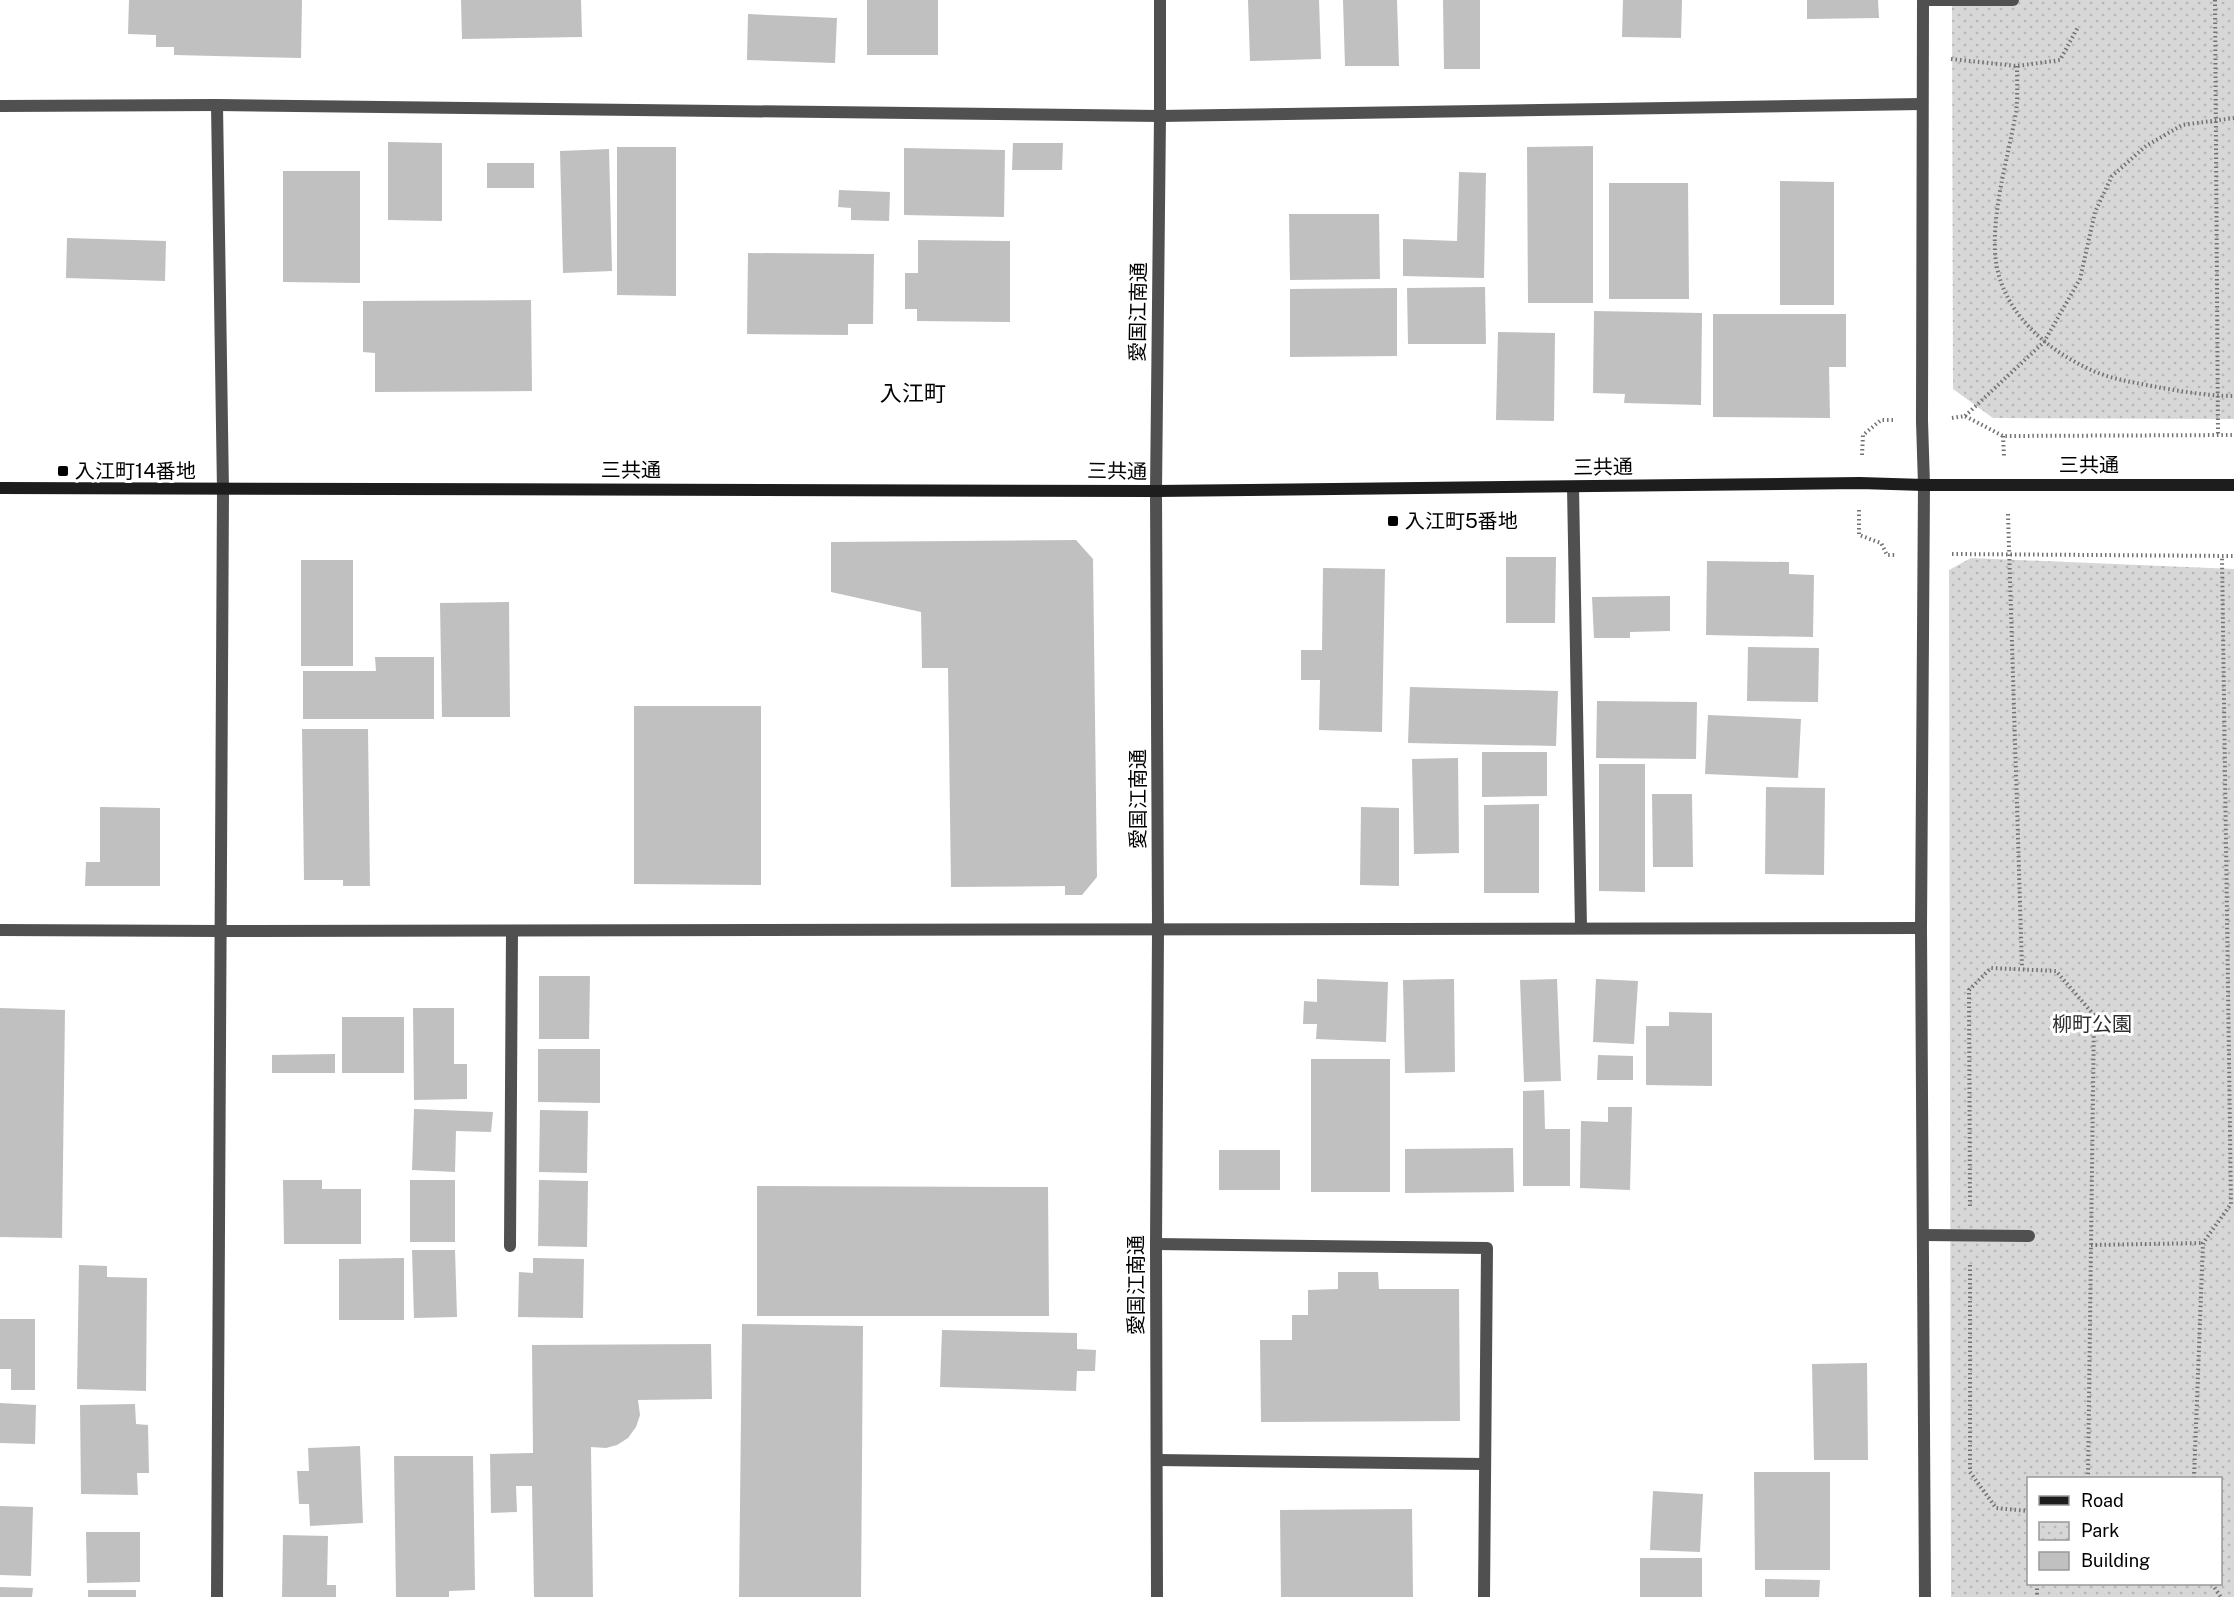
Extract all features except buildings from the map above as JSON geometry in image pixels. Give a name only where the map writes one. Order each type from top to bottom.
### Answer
[{"type":"street","name":"愛国江南通","points":[[1157,1597],[1156,491],[1160,0]]},
{"type":"street","points":[[1925,1597],[1921,928],[1924,485],[1922,421],[1923,0],[2013,0]]},
{"type":"street","points":[[0,106],[217,105],[1160,116],[1922,104]]},
{"type":"street","points":[[217,105],[223,490],[218,1597]]},
{"type":"street","name":"三共通","points":[[0,488],[1156,491],[1860,483],[2234,485]]},
{"type":"street","points":[[1572,487],[1581,928]]},
{"type":"street","points":[[0,930],[221,932],[1921,928]]},
{"type":"street","points":[[510,1246],[512,931]]},
{"type":"street","points":[[1923,1235],[2030,1236]]},
{"type":"street","points":[[1156,1244],[1487,1248],[1484,1597]]},
{"type":"street","points":[[1157,1460],[1485,1464]]},
{"type":"path","points":[[2215,0],[2218,435]]},
{"type":"path","points":[[1923,56],[2017,66],[2060,60],[2078,27]]},
{"type":"path","points":[[2017,66],[2016,110],[2002,176],[1995,252],[1999,279],[2017,314],[2044,342],[2091,369],[2119,379],[2196,395],[2234,396]]},
{"type":"path","points":[[1965,416],[2044,342],[2080,279],[2095,212],[2112,176],[2146,146],[2182,125],[2234,118]]},
{"type":"path","points":[[1922,421],[1965,416],[2002,436],[2234,435]]},
{"type":"path","points":[[2007,484],[2022,968],[2056,971],[2094,1015],[2088,1477]]},
{"type":"path","points":[[1922,554],[2234,556]]},
{"type":"path","points":[[2194,1477],[2203,1243],[2233,1203],[2222,556]]},
{"type":"path","points":[[2091,1245],[2203,1243]]},
{"type":"green space","points":[[1952,0],[2234,0],[2234,419],[1993,418],[1953,389]]},
{"type":"green space","name":"柳町公園","points":[[1971,558],[2234,569],[2234,1597],[1951,1597],[1949,570]]},
{"type":"place","name":"入江町14番地","points":[[63,471]]},
{"type":"place","name":"入江町5番地","points":[[1393,521]]},
{"type":"district","name":"入江町","points":[[913,393]]}]
